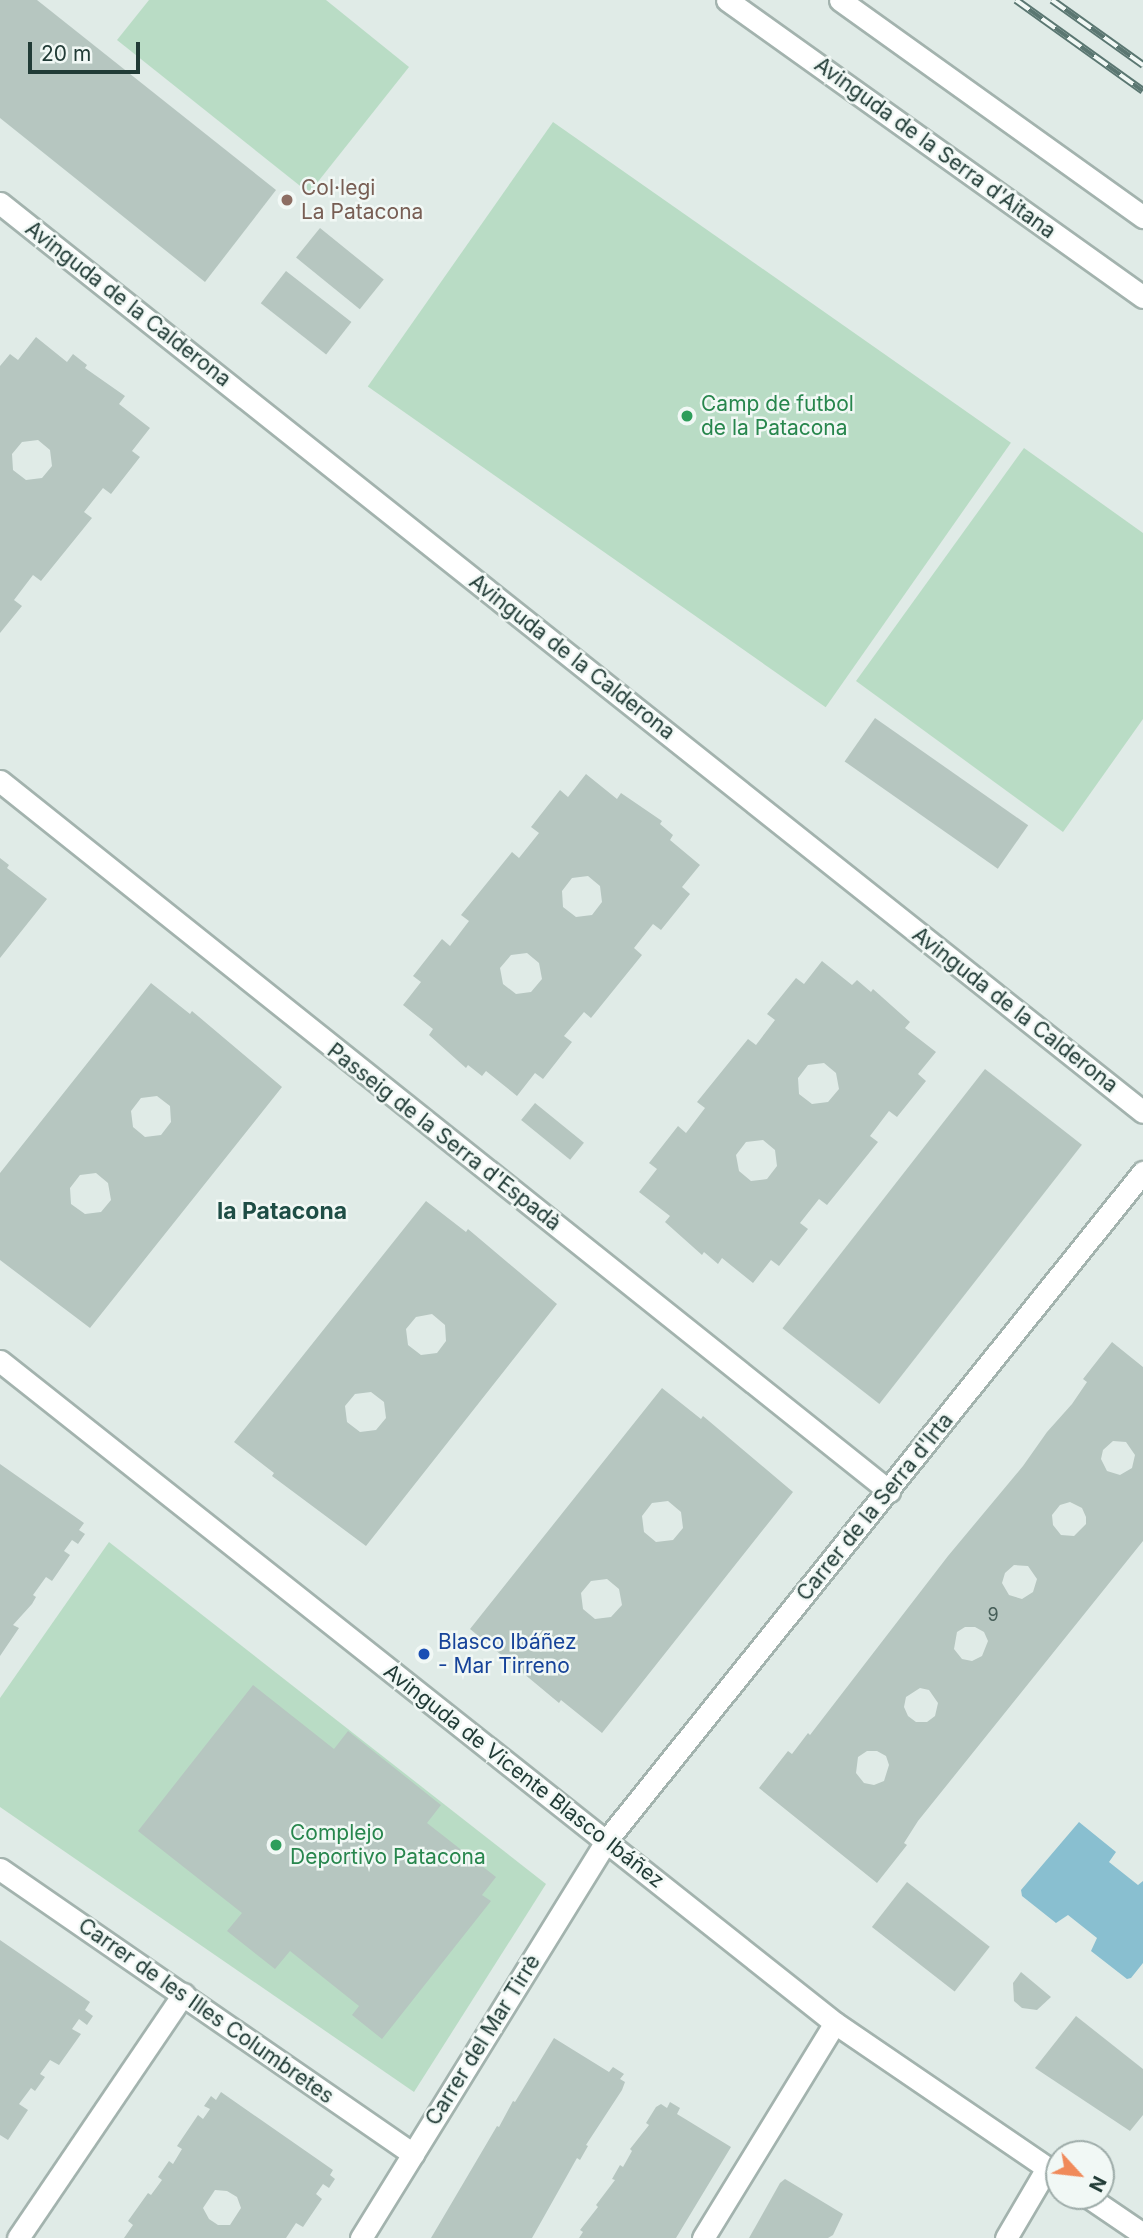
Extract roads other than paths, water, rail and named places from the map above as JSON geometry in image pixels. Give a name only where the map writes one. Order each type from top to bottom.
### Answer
[{"type":"street","name":"Avinguda de la Serra d'Aitana","points":[[727,0],[1143,297]]},
{"type":"street","points":[[840,0],[1143,217]]},
{"type":"street","name":"Avinguda de la Calderona","points":[[0,203],[1143,1112]]},
{"type":"street","name":"Passeig de la Serra d'Espadà","points":[[0,781],[889,1491]]},
{"type":"street","name":"Carrer de la Serra d'Irta","points":[[606,1841],[1143,1172]]},
{"type":"street","name":"Avinguda de Vicente Blasco Ibáñez","points":[[0,1361],[835,2023],[1045,2167]]},
{"type":"street","name":"Carrer del Mar Tirrè","points":[[361,2238],[606,1841]]},
{"type":"street","name":"Carrer de les Illes Columbretes","points":[[0,1869],[413,2154]]},
{"type":"street","points":[[18,2238],[183,1994]]},
{"type":"street","points":[[703,2238],[835,2023]]},
{"type":"street","points":[[1006,2238],[1045,2183]]},
{"type":"street","points":[[1108,2210],[1143,2234]]},
{"type":"water","points":[[1079,1822],[1116,1852],[1109,1862],[1138,1885],[1143,1881],[1143,1963],[1131,1978],[1127,1979],[1091,1951],[1097,1938],[1068,1915],[1056,1923],[1022,1896],[1021,1890]]},
{"type":"railway","points":[[1016,0],[1143,91]]},
{"type":"railway","points":[[1052,0],[1143,65]]},
{"type":"place","name":"Col·legi La Patacona","points":[[287,200]]},
{"type":"place","name":"Camp de futbol de la Patacona","points":[[687,416]]},
{"type":"place","name":"Blasco Ibáñez - Mar Tirreno","points":[[424,1654]]},
{"type":"place","name":"Complejo Deportivo Patacona","points":[[276,1845]]},
{"type":"district","name":"la Patacona","points":[[282,1211]]}]
